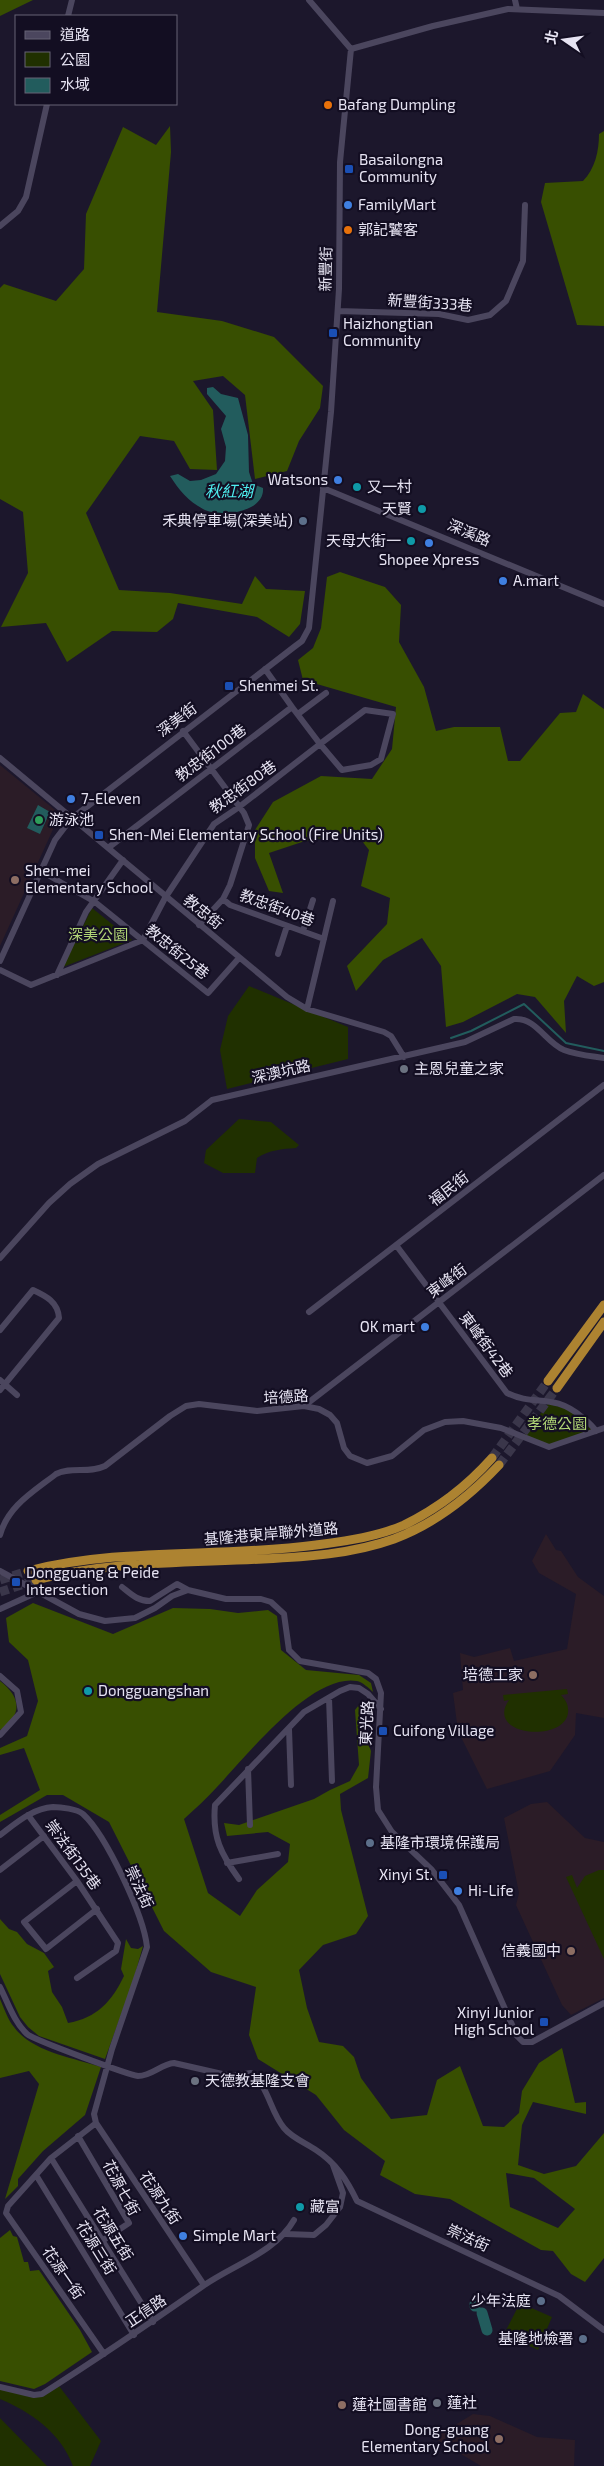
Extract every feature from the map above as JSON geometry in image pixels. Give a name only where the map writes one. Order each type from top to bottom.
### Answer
[{"type":"highway","points":[[548,1381],[604,1305]]},
{"type":"highway","points":[[557,1388],[604,1322]]},
{"type":"highway","name":"基隆港東岸聯外道路","points":[[28,1571],[52,1565],[89,1565],[298,1548],[379,1539],[408,1533],[454,1505],[481,1477],[492,1458]]},
{"type":"highway","name":"基隆港東岸聯外道路","points":[[379,1539],[499,1465]]},
{"type":"highway","name":"基隆港東岸聯外道路","points":[[36,1580],[89,1565]]},
{"type":"street","points":[[68,15],[72,0]]},
{"type":"street","points":[[309,0],[351,49],[433,26],[508,9],[604,13]]},
{"type":"street","points":[[515,0],[517,9]]},
{"type":"street","name":"新豐街","points":[[323,488],[338,311],[340,162],[351,49]]},
{"type":"street","points":[[0,226],[18,211],[26,197],[47,105]]},
{"type":"street","name":"新豐街333巷","points":[[338,311],[439,314],[468,320],[490,315],[506,301],[523,261],[524,205]]},
{"type":"street","name":"深溪路","points":[[323,488],[604,604]]},
{"type":"street","name":"深美街","points":[[0,961],[55,840],[71,819],[302,640],[309,628],[323,488]]},
{"type":"street","points":[[265,669],[320,744]]},
{"type":"street","points":[[298,714],[326,693]]},
{"type":"street","name":"教忠街100巷","points":[[108,848],[292,707]]},
{"type":"street","name":"教忠街80巷","points":[[143,940],[165,898],[214,824],[365,710],[392,714],[381,759],[371,765],[342,770],[320,744]]},
{"type":"street","points":[[183,731],[247,818],[249,826],[235,873],[223,899],[199,925]]},
{"type":"street","name":"教忠街","points":[[0,758],[286,998],[308,1009],[384,1032],[391,1036],[404,1057]]},
{"type":"street","points":[[57,975],[86,912],[95,902],[123,860]]},
{"type":"street","name":"教忠街25巷","points":[[41,871],[95,902],[208,993],[239,958]]},
{"type":"street","name":"教忠街40巷","points":[[223,899],[230,905],[324,939]]},
{"type":"street","points":[[303,931],[313,900]]},
{"type":"street","name":"教忠街40巷","points":[[308,1009],[333,901]]},
{"type":"street","points":[[278,954],[287,926]]},
{"type":"street","points":[[0,970],[31,985],[143,940]]},
{"type":"street","name":"深澳坑路","points":[[0,1258],[70,1184],[98,1164],[185,1121],[212,1100],[465,1042],[520,1019],[536,1026],[562,1049],[604,1058]]},
{"type":"street","name":"福民街","points":[[309,1312],[604,1085]]},
{"type":"street","name":"東峰街","points":[[304,1406],[604,1175]]},
{"type":"street","name":"東峰街42巷","points":[[396,1245],[507,1393],[514,1397],[560,1402],[570,1407],[596,1431]]},
{"type":"street","points":[[0,1330],[33,1290],[49,1298],[59,1309],[59,1318],[2,1382],[0,1390]]},
{"type":"street","points":[[2,1382],[17,1396]]},
{"type":"street","name":"培德路","points":[[0,1535],[4,1522],[13,1509],[56,1474],[65,1471],[93,1471],[105,1466],[186,1406],[199,1404],[257,1411],[304,1406],[319,1409],[330,1415],[340,1428],[346,1451],[355,1459],[367,1463],[392,1456],[424,1430],[445,1422],[463,1421],[501,1428],[548,1447],[604,1428]]},
{"type":"street","points":[[0,1570],[79,1614],[94,1619],[114,1621],[135,1618],[155,1608],[172,1596],[188,1590]]},
{"type":"street","name":"東光路","points":[[122,1587],[140,1600],[145,1601],[150,1601],[177,1584],[188,1590],[226,1599],[271,1602],[284,1614],[287,1644],[294,1656],[306,1663],[368,1673],[376,1679],[381,1693],[376,1787],[378,1810],[392,1832],[432,1870],[459,1905],[517,2036],[523,2042],[532,2042],[604,2003]]},
{"type":"street","points":[[0,1608],[40,1592]]},
{"type":"street","points":[[0,1676],[17,1691],[21,1712],[0,1735]]},
{"type":"street","points":[[239,1879],[220,1852],[214,1818],[215,1805],[304,1712],[350,1687],[359,1688],[368,1694],[381,1709]]},
{"type":"street","points":[[329,1698],[332,1782]]},
{"type":"street","points":[[289,1728],[291,1785]]},
{"type":"street","points":[[248,1769],[250,1825]]},
{"type":"street","name":"崇法街","points":[[0,1835],[28,1815],[54,1807],[81,1813],[94,1827],[124,1880],[146,1933],[147,1947],[145,1959],[108,2065],[94,2114],[96,2124]]},
{"type":"street","name":"崇法街135巷","points":[[28,1815],[77,1880],[118,1943],[116,1951],[77,1978]]},
{"type":"street","points":[[0,1870],[44,1836]]},
{"type":"street","points":[[227,1864],[278,1854]]},
{"type":"street","points":[[77,1880],[24,1922],[46,1949],[97,1909]]},
{"type":"street","points":[[0,1988],[18,2023],[30,2036],[108,2065]]},
{"type":"street","name":"崇法街","points":[[108,2065],[136,2076],[148,2074],[167,2064],[174,2063],[231,2076],[250,2072],[258,2078],[273,2106],[278,2120],[286,2131],[331,2162],[346,2178],[357,2201],[559,2296],[604,2330]]},
{"type":"street","points":[[36,2174],[51,2158],[96,2124]]},
{"type":"street","name":"花源九街","points":[[96,2124],[204,2285]]},
{"type":"street","name":"花源七街","points":[[78,2136],[130,2223],[102,2241]]},
{"type":"street","name":"花源五街","points":[[51,2158],[153,2322]]},
{"type":"street","points":[[286,2234],[314,2235],[326,2225],[340,2207],[343,2193],[331,2162]]},
{"type":"street","name":"花源一街","points":[[36,2174],[8,2206],[6,2213],[104,2354]]},
{"type":"street","name":"花源三街","points":[[36,2174],[134,2335]]},
{"type":"street","name":"正信路","points":[[0,2387],[34,2395],[42,2394],[134,2335],[204,2285],[286,2234],[294,2220]]},
{"type":"shaded area","name":"Shen-mei Elementary School","points":[[0,765],[60,814],[0,946]]},
{"type":"shaded area","name":"培德工家","points":[[546,1534],[556,1550],[561,1551],[578,1577],[604,1596],[604,1718],[576,1713],[575,1735],[550,1771],[487,1789],[458,1731],[453,1693],[463,1690],[460,1653],[474,1657],[510,1648],[514,1661],[567,1649],[576,1594],[539,1573],[532,1561]]},
{"type":"shaded area","name":"信義國中","points":[[547,1802],[585,1838],[604,1842],[604,1998],[571,2015],[562,2005],[516,1905],[519,1893],[504,1818],[531,1804]]},
{"type":"shaded area","name":"Dong-guang Elementary School","points":[[473,2414],[490,2416],[537,2437],[575,2440],[574,2466],[481,2466],[434,2438]]},
{"type":"green space","points":[[0,0],[33,0],[0,16]]},
{"type":"green space","points":[[170,126],[171,152],[157,312],[222,321],[274,337],[323,386],[320,408],[299,441],[287,471],[255,479],[245,395],[223,376],[193,381],[213,410],[217,470],[190,469],[174,441],[140,436],[86,513],[119,590],[170,593],[242,604],[255,576],[266,589],[305,591],[300,624],[289,637],[257,617],[178,603],[173,619],[157,632],[112,631],[67,662],[46,623],[1,627],[28,573],[23,512],[0,499],[0,288],[4,284],[56,301],[84,269],[86,214],[123,127],[156,145]]},
{"type":"green space","points":[[604,131],[604,326],[577,325],[541,202],[545,183],[583,181],[591,171],[597,153],[599,134]]},
{"type":"green space","points":[[340,572],[385,587],[401,605],[399,642],[424,687],[436,731],[454,727],[500,727],[508,761],[520,761],[560,713],[576,712],[583,694],[604,709],[604,982],[594,986],[577,976],[564,1001],[566,1033],[535,997],[517,994],[463,1022],[446,1027],[441,966],[422,938],[383,960],[356,991],[347,966],[387,924],[390,898],[361,886],[369,850],[354,831],[302,842],[269,853],[283,893],[269,891],[255,858],[255,830],[273,802],[321,776],[372,779],[392,749],[396,707],[303,680],[298,660],[313,648],[321,628],[327,577]]},
{"type":"green space","name":"深美公園","points":[[92,908],[132,940],[63,967]]},
{"type":"green space","points":[[249,986],[348,1027],[348,1059],[227,1089],[220,1050],[228,1016]]},
{"type":"green space","points":[[239,1119],[271,1122],[299,1145],[296,1148],[281,1149],[257,1158],[255,1173],[223,1173],[204,1163],[206,1150]]},
{"type":"green space","name":"孝德公園","points":[[548,1404],[569,1409],[593,1430],[550,1445],[524,1435]]},
{"type":"green space","points":[[33,1603],[113,1634],[173,1608],[210,1609],[238,1613],[268,1610],[277,1616],[281,1650],[306,1670],[359,1675],[371,1683],[373,1692],[357,1681],[339,1682],[320,1690],[300,1703],[262,1738],[184,1819],[208,1893],[240,1916],[257,1890],[288,1862],[290,1844],[268,1832],[227,1836],[224,1823],[239,1825],[314,1799],[350,1781],[359,1765],[355,1710],[362,1701],[364,1734],[371,1751],[368,1778],[340,1794],[341,1810],[368,1916],[356,1934],[323,1945],[299,1970],[307,2008],[319,2042],[343,2046],[354,2057],[361,2078],[391,2119],[427,2115],[437,2080],[460,2066],[483,2126],[504,2127],[519,2113],[522,2091],[539,2063],[562,2048],[575,2103],[586,2102],[586,2114],[533,2102],[522,2125],[518,2165],[544,2174],[576,2166],[604,2133],[604,2258],[585,2282],[571,2274],[553,2251],[541,2250],[450,2199],[415,2194],[380,2175],[385,2161],[344,2130],[316,2095],[258,2059],[249,2035],[256,1987],[211,1972],[164,1931],[109,1822],[63,1795],[47,1795],[0,1822],[0,1815],[40,1790],[24,1748],[0,1755],[0,1748],[27,1736],[38,1701],[28,1660],[9,1642],[6,1618]],"holes":[[[506,2173],[534,2178],[575,2209],[558,2228],[510,2207]]]},
{"type":"green space","points":[[0,1681],[12,1693],[16,1712],[13,1718],[0,1730]]},
{"type":"green space","points":[[567,1689],[568,1694],[561,1695],[567,1703],[568,1713],[563,1723],[554,1729],[541,1732],[528,1731],[516,1728],[507,1721],[504,1712],[509,1700],[504,1701],[503,1695]]},
{"type":"green space","points":[[599,1870],[604,1870],[604,1959],[566,1877],[572,1875],[577,1888],[585,1876]]},
{"type":"green space","points":[[0,1919],[9,1929],[17,1932],[27,1944],[44,1953],[54,1967],[48,1971],[52,1992],[62,2007],[68,2023],[78,2021],[95,2013],[109,2001],[124,1976],[121,1969],[126,1939],[131,1948],[138,1949],[143,1946],[132,1985],[105,2059],[39,2036],[20,2017],[0,1974]]},
{"type":"green space","points":[[0,1999],[12,2024],[31,2043],[54,2053],[101,2067],[85,2115],[43,2151],[18,2179],[18,2186],[5,2199],[39,2084],[29,2071],[0,2078]]},
{"type":"green space","points":[[10,2230],[13,2236],[17,2237],[24,2262],[28,2262],[30,2271],[39,2270],[80,2330],[92,2352],[45,2384],[34,2389],[0,2381],[0,2238]]},
{"type":"green space","points":[[520,2303],[552,2317],[538,2350],[504,2334]]},
{"type":"green space","points":[[59,2386],[101,2441],[90,2466],[73,2466],[61,2443],[44,2425],[23,2410],[0,2399],[0,2389],[38,2395],[52,2391]]},
{"type":"green space","points":[[0,2418],[47,2466],[0,2466]]},
{"type":"water","name":"秋紅湖","points":[[213,387],[221,394],[238,398],[248,435],[249,472],[253,484],[263,488],[262,496],[257,503],[249,508],[230,513],[210,512],[203,509],[184,495],[170,476],[178,474],[190,481],[201,480],[216,474],[225,461],[226,447],[221,429],[226,416],[207,394],[207,388]]},
{"type":"water","name":"游泳池","points":[[38,805],[50,812],[40,834],[27,828]]},
{"type":"waterway","points":[[451,1038],[471,1031],[524,1004],[566,1043],[604,1051]]},
{"type":"waterway","points":[[482,2313],[487,2330]]},
{"type":"tunnel","points":[[492,1458],[548,1381]]},
{"type":"tunnel","points":[[499,1465],[557,1388]]},
{"type":"tunnel","points":[[0,1580],[28,1571]]},
{"type":"tunnel","points":[[0,1592],[36,1580]]},
{"type":"place","name":"Bafang Dumpling","points":[[328,105]]},
{"type":"place","name":"Basailongna Community","points":[[349,169]]},
{"type":"place","name":"FamilyMart","points":[[348,205]]},
{"type":"place","name":"郭記饕客","points":[[348,230]]},
{"type":"place","name":"Haizhongtian Community","points":[[333,333]]},
{"type":"place","name":"Watsons","points":[[338,480]]},
{"type":"place","name":"又一村","points":[[357,487]]},
{"type":"place","name":"天賢","points":[[422,509]]},
{"type":"place","name":"禾典停車場(深美站)","points":[[303,521]]},
{"type":"place","name":"天母大街一","points":[[411,541]]},
{"type":"place","name":"Shopee Xpress","points":[[429,543]]},
{"type":"place","name":"A.mart","points":[[503,581]]},
{"type":"place","name":"Shenmei St.","points":[[229,686]]},
{"type":"place","name":"7-Eleven","points":[[71,799]]},
{"type":"place","name":"游泳池","points":[[39,820]]},
{"type":"place","name":"Shen-Mei Elementary School (Fire Units)","points":[[99,835]]},
{"type":"place","name":"Shen-mei Elementary School","points":[[15,880]]},
{"type":"place","name":"主恩兒童之家","points":[[404,1069]]},
{"type":"place","name":"OK mart","points":[[425,1327]]},
{"type":"place","name":"Dongguang & Peide Intersection","points":[[16,1582]]},
{"type":"place","name":"培德工家","points":[[533,1675]]},
{"type":"place","name":"Dongguangshan","points":[[88,1691]]},
{"type":"place","name":"Cuifong Village","points":[[383,1731]]},
{"type":"place","name":"基隆市環境保護局","points":[[370,1843]]},
{"type":"place","name":"Xinyi St.","points":[[443,1875]]},
{"type":"place","name":"Hi-Life","points":[[458,1891]]},
{"type":"place","name":"信義國中","points":[[571,1951]]},
{"type":"place","name":"Xinyi Junior High School","points":[[544,2022]]},
{"type":"place","name":"天德教基隆支會","points":[[195,2081]]},
{"type":"place","name":"藏富","points":[[300,2207]]},
{"type":"place","name":"Simple Mart","points":[[183,2236]]},
{"type":"place","name":"少年法庭","points":[[541,2301]]},
{"type":"place","name":"基隆地檢署","points":[[583,2339]]},
{"type":"place","name":"蓮社","points":[[437,2403]]},
{"type":"place","name":"蓮社圖書館","points":[[342,2405]]},
{"type":"place","name":"Dong-guang Elementary School","points":[[499,2439]]}]
